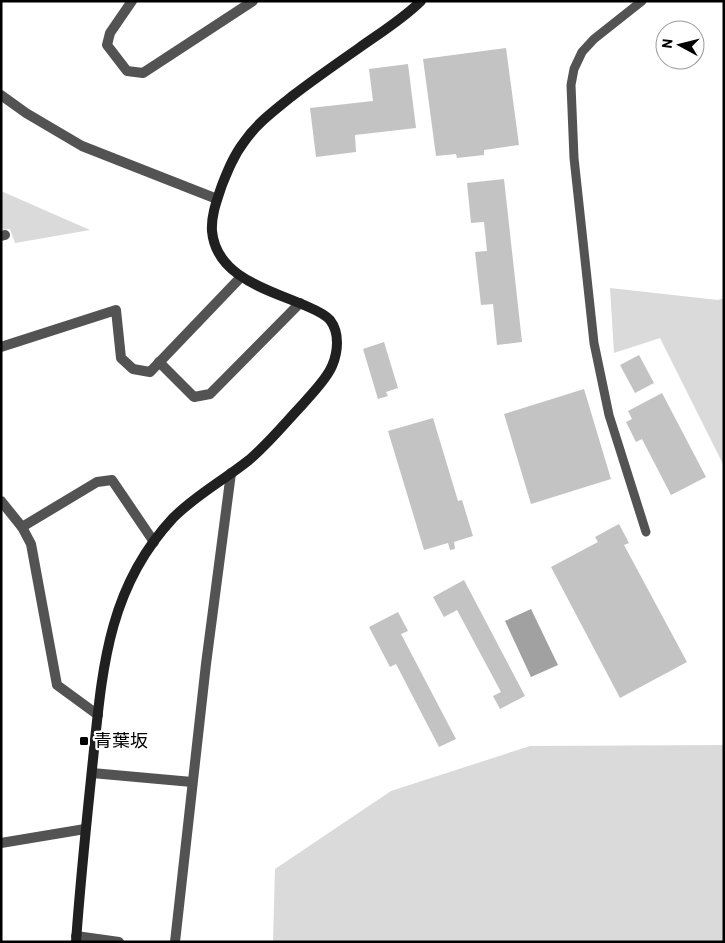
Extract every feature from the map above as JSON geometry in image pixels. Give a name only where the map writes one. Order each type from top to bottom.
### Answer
[{"type":"street","points":[[132,1],[110,33],[108,45],[127,70],[143,73],[253,1]]},
{"type":"street","points":[[120,942],[76,939],[104,663],[108,641],[118,611],[136,570],[154,542],[173,519],[195,498],[252,457],[273,437],[331,369],[337,351],[336,334],[330,320],[319,311],[241,277],[228,266],[217,251],[212,235],[212,220],[217,199],[229,168],[244,141],[266,117],[323,72],[387,28],[421,1]]},
{"type":"street","points":[[1,95],[26,114],[82,146],[217,199]]},
{"type":"street","points":[[1,347],[116,310],[121,358],[133,369],[150,372],[241,277]]},
{"type":"street","points":[[159,362],[194,397],[210,394],[300,303]]},
{"type":"street","points":[[174,942],[231,473]]},
{"type":"street","points":[[22,527],[97,482],[112,480],[154,542]]},
{"type":"street","points":[[1,501],[22,527],[31,544],[57,685],[98,714]]},
{"type":"street","points":[[92,773],[192,782]]},
{"type":"street","points":[[1,843],[86,829]]},
{"type":"lane","points":[[642,1],[594,39],[582,52],[574,69],[571,85],[574,158],[594,344],[609,415],[646,532]]},
{"type":"shaded area","points":[[1,191],[90,230],[15,243],[10,229],[1,230]]},
{"type":"shaded area","points":[[610,288],[718,300],[724,298],[724,466],[660,338],[614,353]]},
{"type":"shaded area","points":[[531,609],[558,665],[531,677],[505,621]]},
{"type":"shaded area","points":[[724,745],[724,942],[273,942],[275,869],[391,791],[530,746]]},
{"type":"building","points":[[506,48],[519,145],[484,150],[484,155],[457,158],[456,154],[436,156],[423,59]]},
{"type":"building","points":[[408,64],[416,128],[355,135],[356,152],[316,157],[310,108],[373,101],[369,69]]},
{"type":"building","points":[[504,179],[522,342],[497,345],[493,304],[481,305],[475,252],[487,251],[484,222],[471,223],[467,183]]},
{"type":"building","points":[[384,342],[398,388],[386,392],[388,396],[378,399],[363,349]]},
{"type":"building","points":[[639,355],[654,383],[635,393],[620,365]]},
{"type":"building","points":[[584,389],[611,479],[531,504],[504,414]]},
{"type":"building","points":[[662,393],[706,477],[671,495],[642,439],[636,442],[626,422],[632,419],[628,411]]},
{"type":"building","points":[[433,418],[458,501],[462,500],[473,536],[454,542],[455,549],[450,550],[448,543],[424,550],[388,431]]},
{"type":"building","points":[[619,524],[629,543],[624,545],[687,662],[620,698],[551,567],[598,542],[595,537]]},
{"type":"building","points":[[464,580],[525,696],[500,709],[493,696],[501,692],[457,610],[444,617],[433,597]]},
{"type":"building","points":[[398,612],[408,631],[401,634],[456,739],[439,747],[396,664],[390,667],[369,627]]},
{"type":"place","name":"青葉坂","points":[[84,741]]}]
